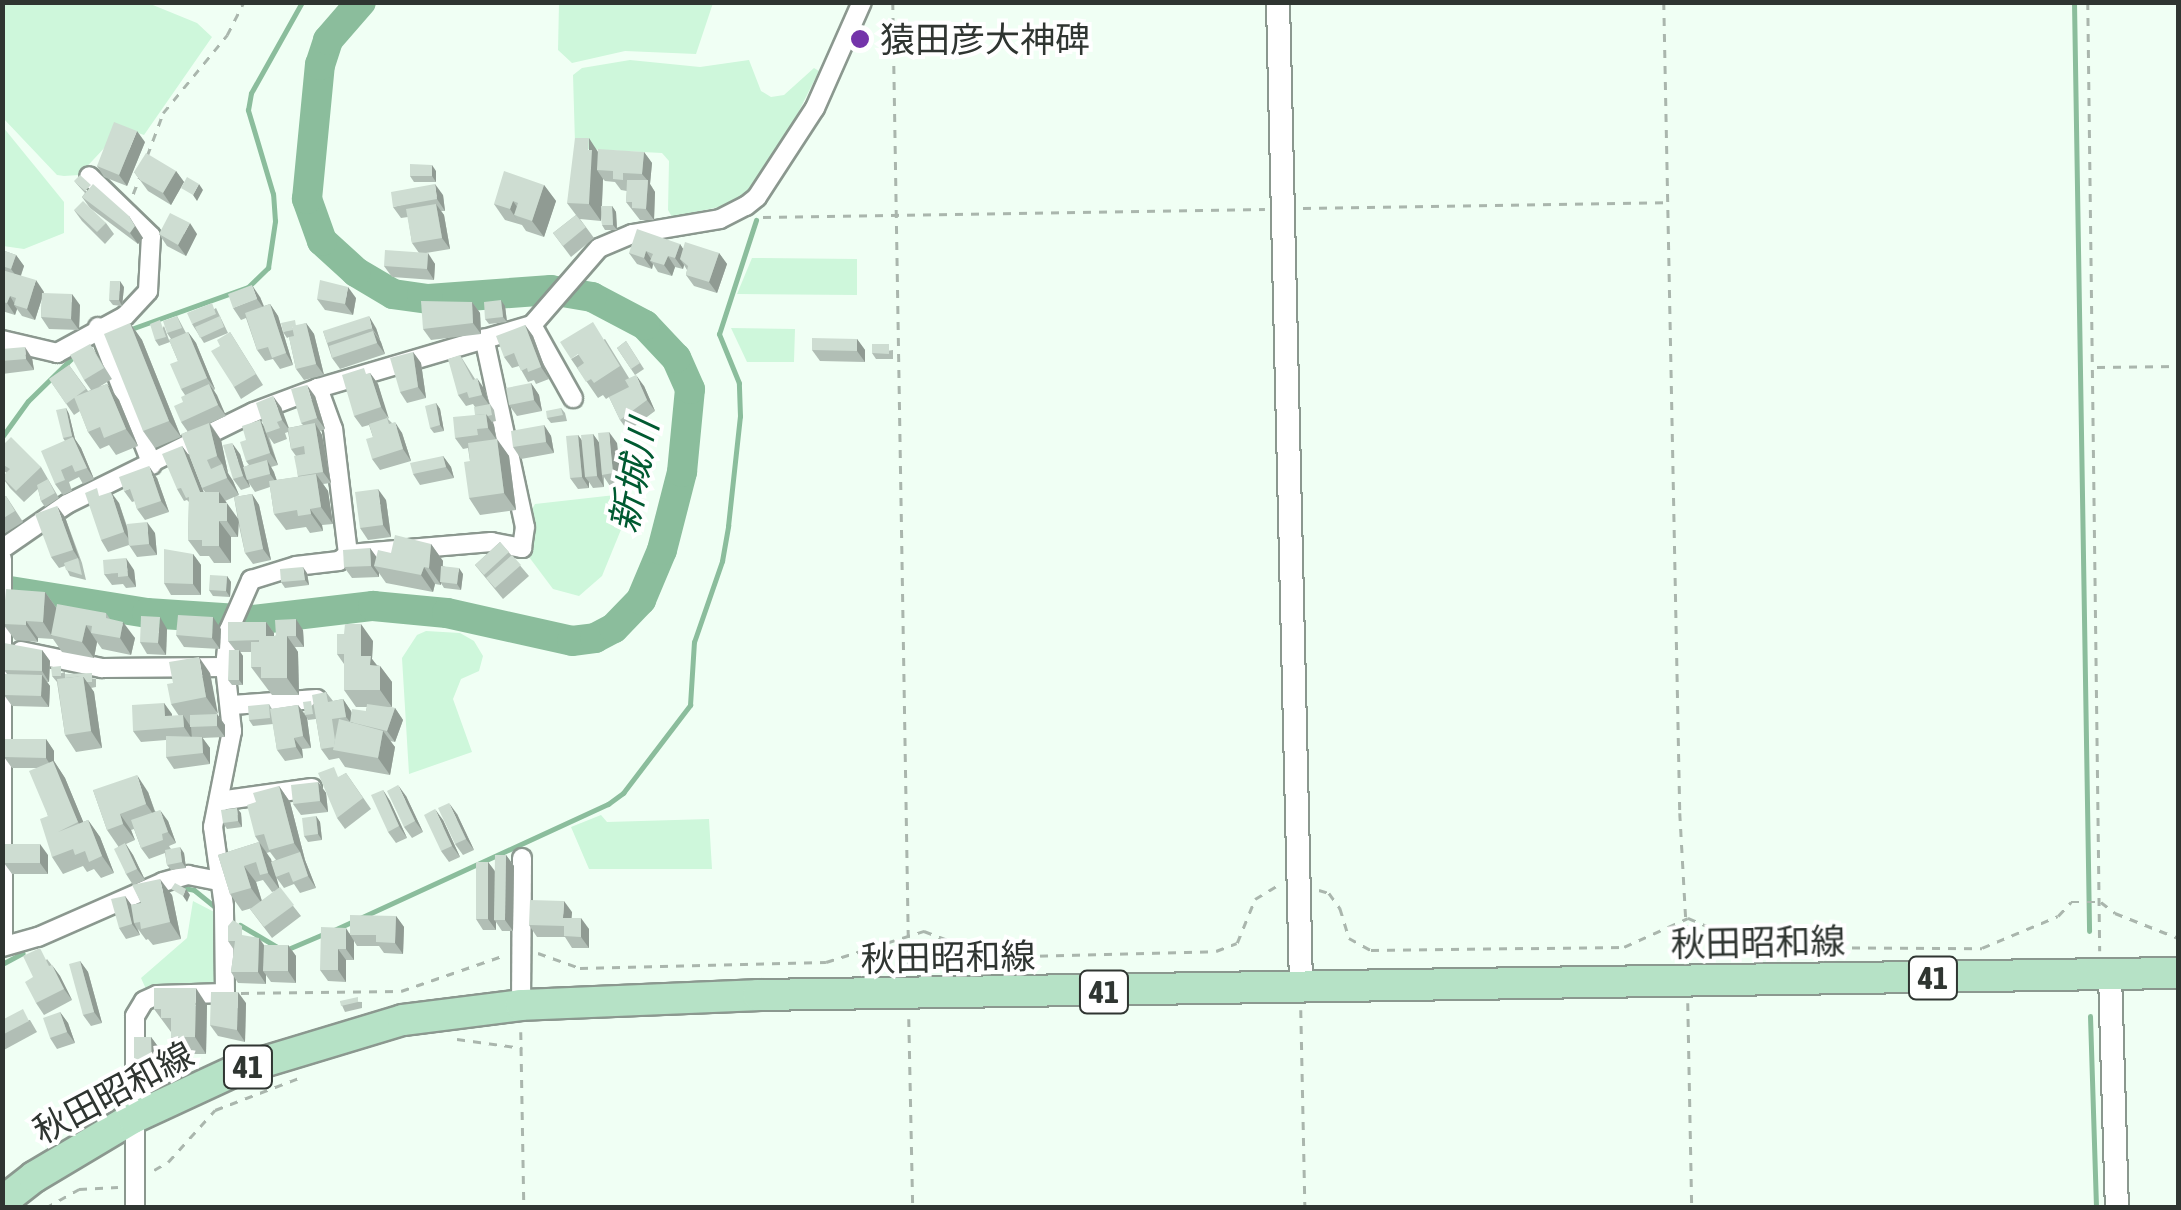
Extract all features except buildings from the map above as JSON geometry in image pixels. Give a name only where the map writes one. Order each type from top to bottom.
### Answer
[{"type":"main road","name":"秋田昭和線","points":[[2,1202],[133,1118],[236,1070],[404,1020],[521,1005],[602,999],[2178,973]]},
{"type":"street","points":[[2,549],[67,504],[254,412],[318,388],[538,320],[599,248],[632,234],[720,219],[746,206],[757,196],[815,108],[862,2]]},
{"type":"street","points":[[1278,2],[1302,988]]},
{"type":"street","points":[[2,340],[57,353],[98,327],[125,316],[148,291],[151,236],[89,176]]},
{"type":"street","points":[[538,320],[573,398]]},
{"type":"street","points":[[98,327],[152,465]]},
{"type":"street","points":[[135,1208],[132,1029],[144,1001],[158,995],[224,994],[224,906],[214,827],[232,731],[226,667],[229,630],[242,596],[251,580],[271,571],[339,562],[348,554],[492,542],[522,548],[525,527],[484,338]]},
{"type":"street","points":[[318,388],[336,442],[348,554]]},
{"type":"street","points":[[3,561],[3,946],[38,937],[163,882],[188,876],[219,881]]},
{"type":"street","points":[[5,651],[43,652],[102,668],[226,667]]},
{"type":"street","points":[[232,705],[316,699]]},
{"type":"street","points":[[218,801],[316,788]]},
{"type":"street","points":[[521,1005],[522,858]]},
{"type":"street","points":[[2105,975],[2117,1208]]},
{"type":"path","points":[[144,162],[163,113],[227,34],[244,2]]},
{"type":"path","points":[[893,2],[913,1208]]},
{"type":"path","points":[[1664,2],[1692,1208]]},
{"type":"path","points":[[2088,2],[2105,975]]},
{"type":"path","points":[[128,210],[139,178]]},
{"type":"path","points":[[746,206],[762,216],[1666,202]]},
{"type":"path","points":[[2096,367],[2178,366]]},
{"type":"path","points":[[224,994],[401,991],[523,948],[580,968],[826,962],[924,931],[992,957],[1216,951],[1238,943],[1255,899],[1273,887],[1298,884],[1329,893],[1340,908],[1349,938],[1371,950],[1624,947],[1688,918],[1756,948],[1982,948],[2058,916],[2071,902],[2101,902],[2115,913],[2178,938]]},
{"type":"path","points":[[1302,988],[1305,1208]]},
{"type":"path","points":[[521,1005],[524,1208]]},
{"type":"path","points":[[443,1039],[522,1048]]},
{"type":"path","points":[[45,1208],[79,1189],[134,1182],[168,1162],[214,1110],[320,1071]]},
{"type":"green space","points":[[559,2],[713,3],[696,54],[625,51],[572,63],[558,50]]},
{"type":"green space","points":[[3,3],[148,3],[197,23],[212,37],[144,135],[123,128],[79,175],[57,175],[3,118]]},
{"type":"green space","points":[[630,60],[700,67],[749,60],[761,91],[771,97],[784,95],[814,68],[819,71],[784,141],[751,190],[733,204],[672,217],[668,210],[669,161],[662,153],[585,149],[575,143],[573,75],[582,68]]},
{"type":"green space","points":[[3,127],[64,202],[64,233],[24,249],[3,246]]},
{"type":"green space","points":[[752,258],[857,259],[857,295],[737,294]]},
{"type":"green space","points":[[731,328],[795,329],[794,362],[747,362]]},
{"type":"green space","points":[[624,494],[627,515],[602,576],[579,596],[553,589],[529,557],[531,511],[535,504]]},
{"type":"green space","points":[[426,631],[460,633],[474,641],[483,656],[479,671],[461,679],[453,699],[472,752],[409,774],[402,658],[417,635]]},
{"type":"green space","points":[[601,815],[607,822],[709,819],[712,869],[589,869],[571,827]]},
{"type":"green space","points":[[193,901],[218,914],[218,985],[146,989],[141,978],[187,938]]},
{"type":"waterway","points":[[131,329],[248,287],[268,268],[275,221],[273,194],[248,110],[251,93],[302,2]]},
{"type":"waterway","name":"新城川","points":[[10,591],[147,613],[253,620],[373,606],[447,613],[572,641],[595,638],[614,628],[641,600],[662,550],[682,472],[690,389],[676,358],[645,325],[592,297],[551,290],[428,299],[393,294],[356,272],[322,241],[307,199],[320,65],[328,40],[361,2]]},
{"type":"waterway","points":[[2074,2],[2089,931]]},
{"type":"waterway","points":[[334,930],[608,804],[623,793],[690,705],[694,642],[722,561],[740,416],[739,383],[719,334],[756,220]]},
{"type":"waterway","points":[[2,437],[28,401],[76,354]]},
{"type":"waterway","points":[[179,887],[194,890],[215,907]]},
{"type":"waterway","points":[[240,925],[277,947]]},
{"type":"waterway","points":[[288,949],[324,934]]},
{"type":"waterway","points":[[4,963],[23,953]]},
{"type":"waterway","points":[[2090,1016],[2096,1208]]},
{"type":"place","name":"猿田彦大神碑","points":[[860,39]]}]
